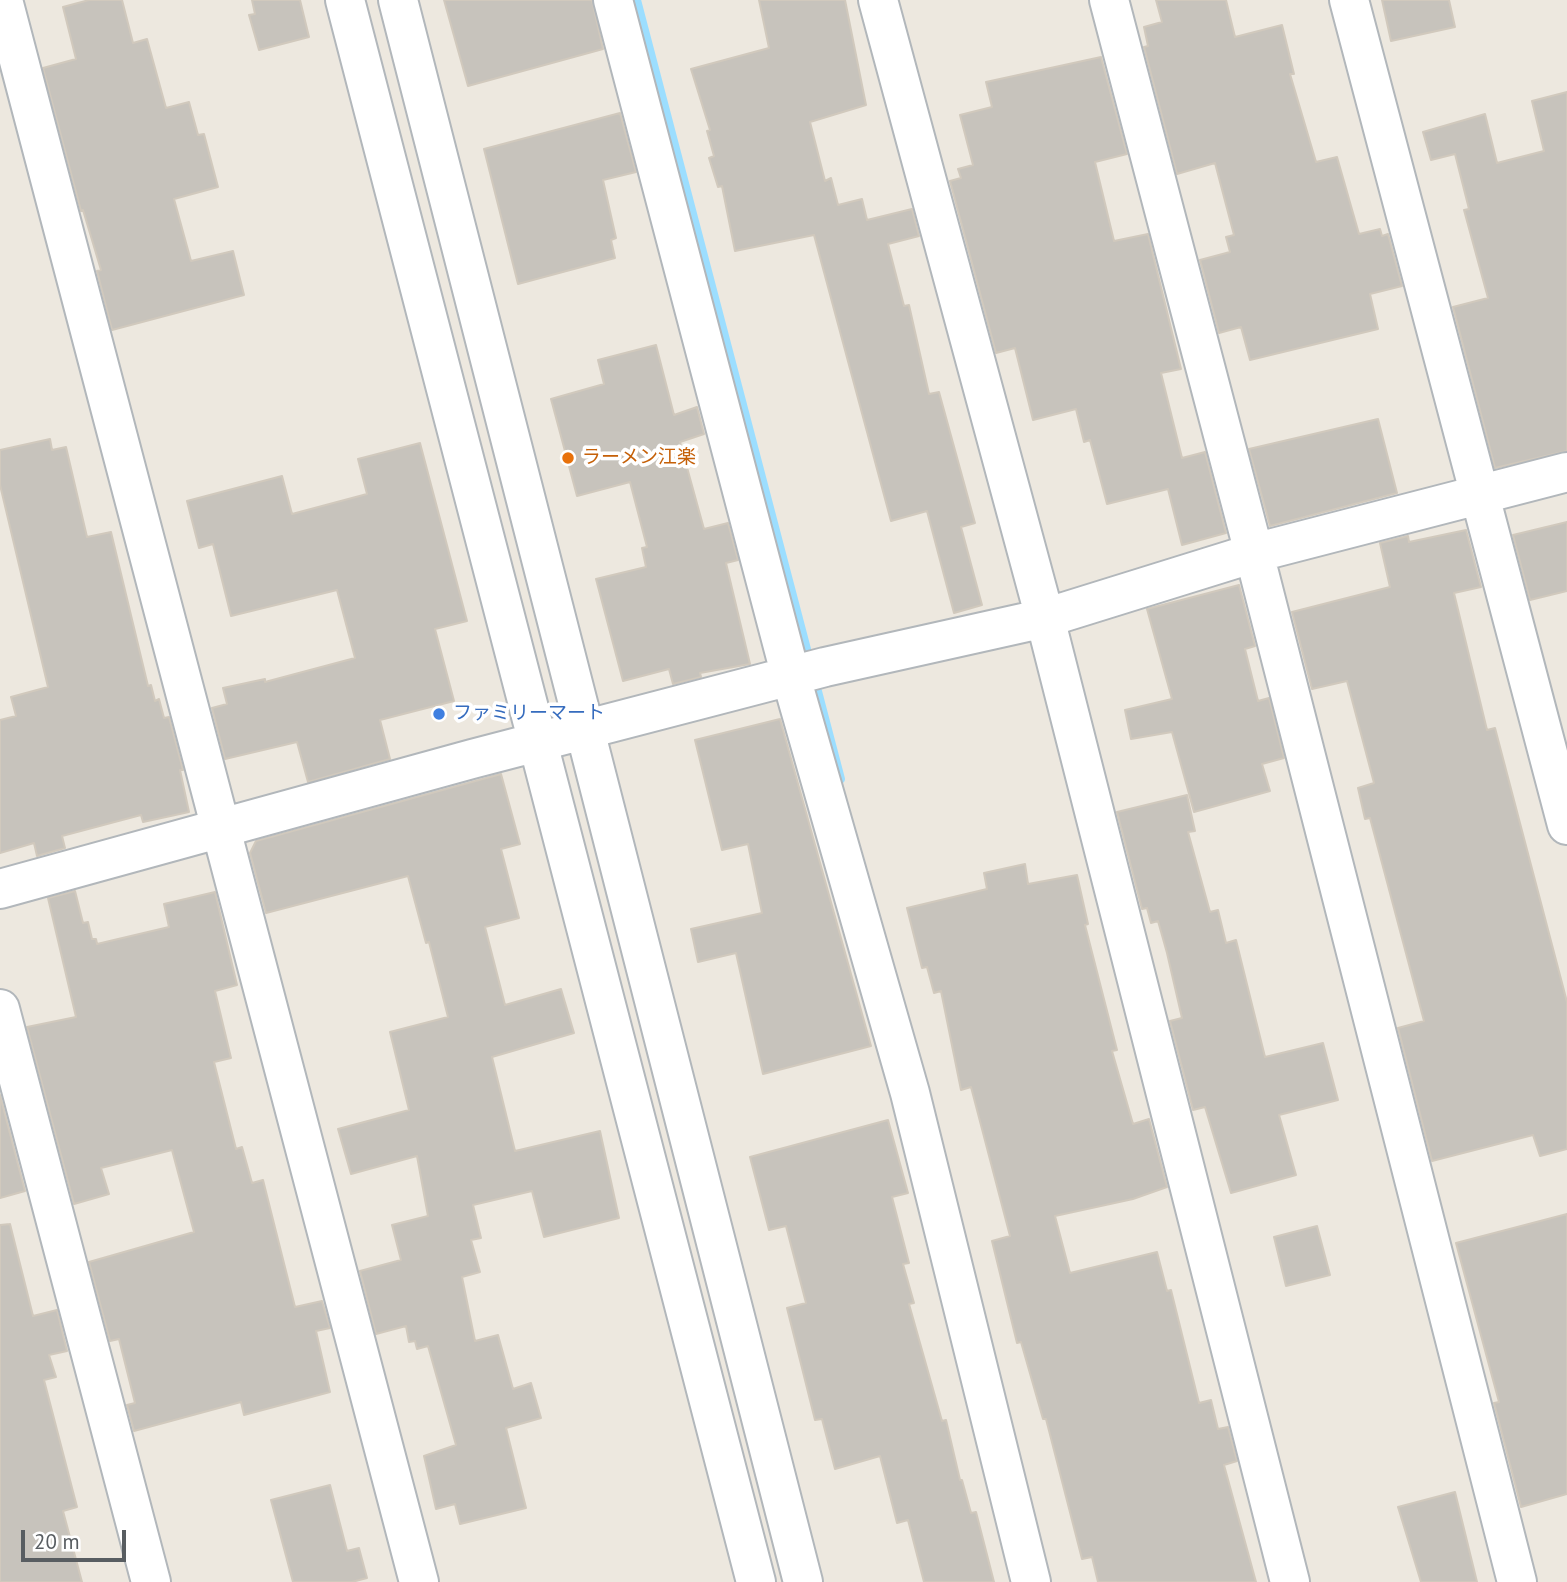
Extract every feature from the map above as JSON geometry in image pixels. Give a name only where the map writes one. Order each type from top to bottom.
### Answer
[{"type":"street","points":[[3,0],[419,1582]]},
{"type":"street","points":[[345,0],[536,743],[757,1582]]},
{"type":"street","points":[[398,0],[803,1582]]},
{"type":"street","points":[[613,0],[803,674],[911,1093],[1031,1582]]},
{"type":"street","points":[[878,0],[1045,618],[1175,1142],[1290,1582]]},
{"type":"street","points":[[1109,0],[1254,553],[1517,1582]]},
{"type":"street","points":[[1349,0],[1567,825]]},
{"type":"street","points":[[0,889],[585,730],[803,674],[1045,618],[1254,553],[1567,472]]},
{"type":"street","points":[[0,1009],[151,1582]]},
{"type":"building","points":[[89,0],[122,0],[133,43],[147,39],[166,108],[189,102],[198,135],[204,134],[218,187],[174,199],[191,261],[233,251],[244,295],[112,330],[97,271],[101,270],[83,210],[81,211],[43,68],[76,59],[63,7]]},
{"type":"building","points":[[252,0],[300,0],[309,37],[259,50],[249,15],[255,14]]},
{"type":"building","points":[[444,0],[592,0],[603,49],[468,86]]},
{"type":"building","points":[[759,0],[845,0],[866,105],[810,122],[825,181],[831,178],[838,205],[862,199],[867,220],[912,209],[919,236],[888,244],[904,306],[909,305],[929,394],[939,392],[975,523],[961,527],[982,605],[954,613],[927,511],[891,521],[814,235],[735,251],[722,186],[718,187],[709,158],[714,156],[707,131],[710,130],[691,69],[769,48]]},
{"type":"building","points":[[1156,0],[1226,0],[1235,37],[1282,25],[1294,74],[1290,74],[1316,162],[1337,157],[1359,234],[1380,229],[1382,236],[1388,234],[1402,286],[1370,294],[1378,329],[1250,360],[1241,327],[1219,333],[1200,260],[1230,252],[1226,237],[1234,235],[1215,163],[1177,174],[1144,47],[1148,46],[1144,27],[1162,22]]},
{"type":"building","points":[[1382,0],[1449,0],[1455,27],[1391,41]]},
{"type":"building","points":[[1101,57],[1127,154],[1095,162],[1114,241],[1148,234],[1181,369],[1161,373],[1182,458],[1205,452],[1226,533],[1182,545],[1168,489],[1107,504],[1090,440],[1084,442],[1076,409],[1033,420],[1015,348],[996,353],[950,181],[961,178],[958,169],[973,165],[960,115],[992,107],[986,82]]},
{"type":"building","points":[[1567,92],[1567,451],[1495,468],[1453,307],[1488,298],[1464,210],[1469,209],[1455,154],[1431,160],[1423,132],[1485,114],[1497,163],[1544,151],[1532,101]]},
{"type":"building","points":[[620,113],[636,172],[603,180],[616,238],[611,240],[615,258],[518,284],[484,149]]},
{"type":"building","points":[[656,345],[674,415],[697,407],[704,434],[680,442],[704,529],[728,523],[738,560],[726,563],[750,664],[700,673],[701,677],[673,684],[669,669],[623,681],[596,579],[646,567],[642,548],[647,547],[630,482],[577,496],[551,399],[604,384],[598,360]]},
{"type":"building","points":[[1378,419],[1397,493],[1270,526],[1249,449]]},
{"type":"building","points":[[50,439],[52,450],[66,447],[87,537],[111,532],[148,686],[151,685],[155,701],[159,699],[164,718],[169,717],[183,770],[180,770],[189,812],[143,822],[141,815],[62,836],[65,848],[37,856],[34,843],[0,853],[0,720],[16,716],[11,697],[48,687],[0,485],[0,450]]},
{"type":"building","points":[[420,443],[467,621],[435,629],[454,701],[380,720],[390,759],[308,782],[297,742],[225,759],[212,708],[227,704],[223,688],[265,679],[265,682],[355,658],[337,590],[231,616],[213,544],[199,548],[187,501],[282,476],[292,514],[367,494],[358,459]]},
{"type":"building","points":[[1567,522],[1567,591],[1530,600],[1513,535]]},
{"type":"building","points":[[1466,530],[1481,587],[1454,593],[1487,730],[1495,728],[1567,1002],[1567,1149],[1540,1156],[1533,1135],[1432,1161],[1398,1028],[1424,1021],[1370,818],[1365,819],[1358,788],[1374,783],[1347,681],[1312,689],[1292,612],[1390,587],[1380,543],[1408,536],[1409,542]]},
{"type":"building","points":[[1239,585],[1255,646],[1245,649],[1258,701],[1269,698],[1284,758],[1262,764],[1270,791],[1194,812],[1172,732],[1131,739],[1125,710],[1172,699],[1147,609]]},
{"type":"building","points":[[780,719],[871,1046],[763,1074],[736,953],[698,962],[691,929],[762,913],[748,844],[722,850],[695,740]]},
{"type":"building","points":[[501,774],[520,844],[501,849],[519,918],[485,927],[505,1005],[561,989],[574,1033],[492,1057],[515,1151],[600,1131],[619,1218],[544,1237],[532,1191],[473,1205],[481,1238],[471,1240],[480,1272],[462,1277],[475,1341],[498,1335],[513,1389],[531,1383],[541,1418],[506,1428],[526,1508],[460,1524],[455,1504],[436,1509],[424,1456],[456,1445],[428,1346],[417,1349],[415,1341],[409,1342],[406,1326],[376,1334],[360,1271],[401,1260],[392,1225],[428,1216],[417,1156],[351,1174],[338,1129],[409,1110],[390,1032],[448,1017],[429,942],[426,943],[408,876],[266,913],[250,853],[256,841]]},
{"type":"building","points":[[1187,795],[1195,831],[1188,832],[1210,912],[1218,910],[1226,943],[1236,940],[1265,1057],[1323,1043],[1338,1100],[1279,1115],[1296,1175],[1231,1193],[1205,1107],[1193,1110],[1170,1021],[1182,1018],[1167,953],[1158,921],[1151,923],[1147,908],[1142,909],[1117,812]]},
{"type":"building","points":[[1025,864],[1028,884],[1077,875],[1088,924],[1085,925],[1117,1050],[1112,1051],[1133,1124],[1149,1119],[1167,1187],[1133,1199],[1055,1216],[1070,1273],[1157,1252],[1167,1291],[1171,1290],[1199,1403],[1211,1400],[1218,1429],[1228,1427],[1237,1461],[1224,1465],[1256,1582],[1098,1582],[1092,1557],[1082,1559],[1046,1419],[1043,1419],[1021,1342],[1017,1343],[992,1241],[1010,1236],[971,1087],[961,1090],[941,991],[934,993],[927,967],[922,968],[907,908],[987,889],[984,873]]},
{"type":"building","points":[[75,891],[83,923],[88,922],[92,939],[96,939],[97,944],[169,927],[164,904],[215,892],[237,985],[215,991],[231,1058],[214,1062],[236,1149],[242,1147],[252,1183],[263,1180],[295,1307],[322,1301],[330,1328],[316,1331],[330,1392],[244,1415],[241,1402],[134,1431],[127,1405],[135,1403],[119,1339],[110,1341],[89,1262],[194,1232],[172,1150],[101,1168],[109,1194],[74,1204],[27,1027],[76,1017],[48,898]]},
{"type":"building","points":[[0,1095],[25,1191],[0,1198]]},
{"type":"building","points":[[888,1120],[908,1193],[892,1197],[909,1263],[903,1264],[914,1303],[909,1304],[942,1421],[946,1420],[960,1480],[971,1513],[976,1512],[994,1582],[924,1582],[908,1520],[897,1523],[880,1456],[835,1469],[822,1419],[815,1420],[787,1308],[806,1303],[786,1226],[769,1230],[750,1157]]},
{"type":"building","points":[[1567,1214],[1567,1494],[1521,1507],[1494,1403],[1499,1402],[1456,1243]]},
{"type":"building","points":[[10,1224],[33,1316],[57,1310],[67,1351],[49,1355],[56,1377],[44,1380],[77,1507],[63,1511],[82,1582],[0,1582],[0,1225]]},
{"type":"building","points":[[1317,1226],[1330,1275],[1286,1286],[1274,1237]]},
{"type":"building","points":[[330,1485],[347,1551],[359,1548],[367,1578],[352,1582],[293,1582],[271,1500]]},
{"type":"building","points":[[1455,1492],[1477,1582],[1421,1582],[1398,1507]]},
{"type":"waterway","points":[[636,0],[840,779]]},
{"type":"place","name":"ラーメン江楽","points":[[568,458]]},
{"type":"place","name":"ファミリーマート","points":[[439,714]]}]
